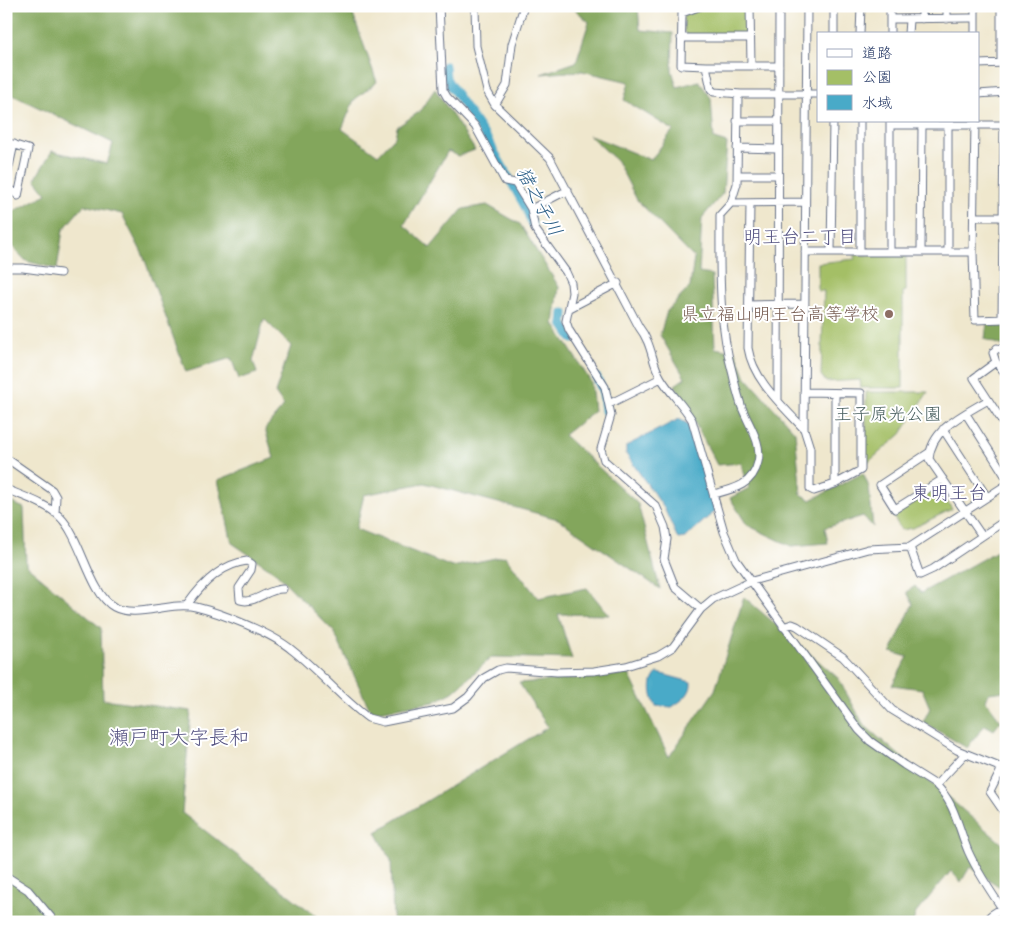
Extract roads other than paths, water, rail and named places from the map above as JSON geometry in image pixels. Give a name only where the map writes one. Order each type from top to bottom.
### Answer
[{"type":"street","points":[[439,6],[443,90],[447,97],[475,126],[505,181],[510,181],[531,209],[535,229],[566,272],[571,283],[570,308],[566,321],[569,330],[601,378],[609,404],[611,415],[601,449],[604,460],[656,506],[666,533],[664,559],[675,587],[701,609]]},
{"type":"street","points":[[475,6],[476,46],[487,91],[495,104],[544,150],[568,190],[618,283],[639,327],[651,346],[660,378],[684,406],[692,420],[730,547],[736,560],[859,730],[897,761],[936,785],[950,801],[969,852],[1004,911],[991,915],[991,922]]},
{"type":"street","points":[[495,104],[507,85],[512,44],[524,6]]},
{"type":"street","points":[[701,6],[682,13],[681,65],[779,66]]},
{"type":"street","points":[[750,6],[749,38],[751,65]]},
{"type":"street","points":[[778,400],[777,121],[779,6]]},
{"type":"street","points":[[804,392],[861,393],[861,470],[835,484],[814,491],[810,489],[810,448],[804,429],[804,392],[804,304],[805,252],[805,94],[807,6]]},
{"type":"street","points":[[834,6],[834,32]]},
{"type":"street","points":[[860,32],[861,6]]},
{"type":"street","points":[[890,6],[890,32]]},
{"type":"street","points":[[922,6],[922,19]]},
{"type":"street","points":[[947,6],[947,19]]},
{"type":"street","points":[[975,6],[975,32]]},
{"type":"street","points":[[980,64],[1003,63],[1001,6]]},
{"type":"street","points":[[890,19],[970,18]]},
{"type":"street","points":[[908,32],[909,20]]},
{"type":"street","points":[[681,38],[749,38]]},
{"type":"street","points":[[706,66],[711,89],[714,92],[817,94]]},
{"type":"street","points":[[980,94],[1006,92]]},
{"type":"street","points":[[714,494],[742,486],[749,480],[755,470],[759,454],[759,446],[741,405],[724,338],[720,306],[720,215],[731,203],[735,194],[738,175],[738,97],[741,94]]},
{"type":"street","points":[[737,121],[777,121]]},
{"type":"street","points":[[831,251],[833,122]]},
{"type":"street","points":[[860,122],[860,251]]},
{"type":"street","points":[[890,252],[890,123],[922,125],[976,123],[1005,125],[1004,319],[975,320],[976,123]]},
{"type":"street","points":[[921,251],[922,125]]},
{"type":"street","points":[[948,125],[948,252]]},
{"type":"street","points":[[6,142],[28,149],[18,196],[6,185]]},
{"type":"street","points":[[6,180],[14,144]]},
{"type":"street","points":[[737,148],[777,148]]},
{"type":"street","points":[[738,175],[777,175]]},
{"type":"street","points":[[531,209],[568,190]]},
{"type":"street","points":[[731,203],[805,202]]},
{"type":"street","points":[[750,203],[750,361],[756,373],[804,429]]},
{"type":"street","points":[[976,217],[1004,217]]},
{"type":"street","points":[[805,252],[974,252]]},
{"type":"street","points":[[6,268],[23,268],[60,273]]},
{"type":"street","points":[[570,308],[618,283]]},
{"type":"street","points":[[749,305],[804,304]]},
{"type":"street","points":[[1006,351],[997,348],[993,353],[996,362],[1006,374]]},
{"type":"street","points":[[996,362],[974,378],[1005,424]]},
{"type":"street","points":[[609,404],[660,378]]},
{"type":"street","points":[[835,393],[835,484]]},
{"type":"street","points":[[982,536],[929,459],[930,452],[943,429],[988,400]]},
{"type":"street","points":[[966,414],[1006,477]]},
{"type":"street","points":[[943,429],[987,497]]},
{"type":"street","points":[[930,452],[880,485],[895,509],[943,479]]},
{"type":"street","points":[[6,458],[52,490],[56,497],[55,513]]},
{"type":"street","points":[[6,489],[55,513],[69,529],[98,588],[110,604],[129,610],[177,604],[187,605],[208,611],[279,641],[303,659],[362,714],[378,722],[453,708],[468,696],[484,678],[498,670],[594,671],[626,666],[658,656],[677,643],[701,609],[713,598],[752,581],[868,549],[910,547],[1006,485]]},
{"type":"street","points":[[910,547],[920,575],[933,569],[1006,520]]},
{"type":"street","points":[[187,605],[207,581],[221,570],[238,562],[247,561],[252,564],[251,570],[238,588],[240,600],[249,601],[276,588],[283,589]]},
{"type":"street","points":[[783,627],[792,624],[843,657],[892,710],[965,754],[973,755],[1002,768],[1006,781]]},
{"type":"street","points":[[936,785],[965,754]]},
{"type":"street","points":[[1002,768],[990,792],[1006,816]]},
{"type":"street","points":[[6,876],[28,890],[55,922]]},
{"type":"water","points":[[679,419],[688,424],[696,443],[715,511],[685,538],[678,539],[664,508],[626,454],[626,446]]},
{"type":"water","points":[[658,673],[691,682],[688,694],[672,707],[656,706],[654,702],[652,684]]},
{"type":"waterway","name":"猪之子川","points":[[445,66],[446,78],[487,139],[527,210],[532,224]]},
{"type":"waterway","name":"猪之子川","points":[[564,313],[563,324],[573,339]]},
{"type":"waterway","name":"猪之子川","points":[[597,378],[603,393],[605,411]]},
{"type":"place","name":"県立福山明王台高等学校","points":[[889,314]]},
{"type":"district","name":"明王台二丁目","points":[[800,236]]},
{"type":"district","name":"東明王台","points":[[949,492]]},
{"type":"district","name":"瀬戸町大字長和","points":[[179,737]]},
{"type":"park label","name":"王子原光公園","points":[[888,414]]}]
